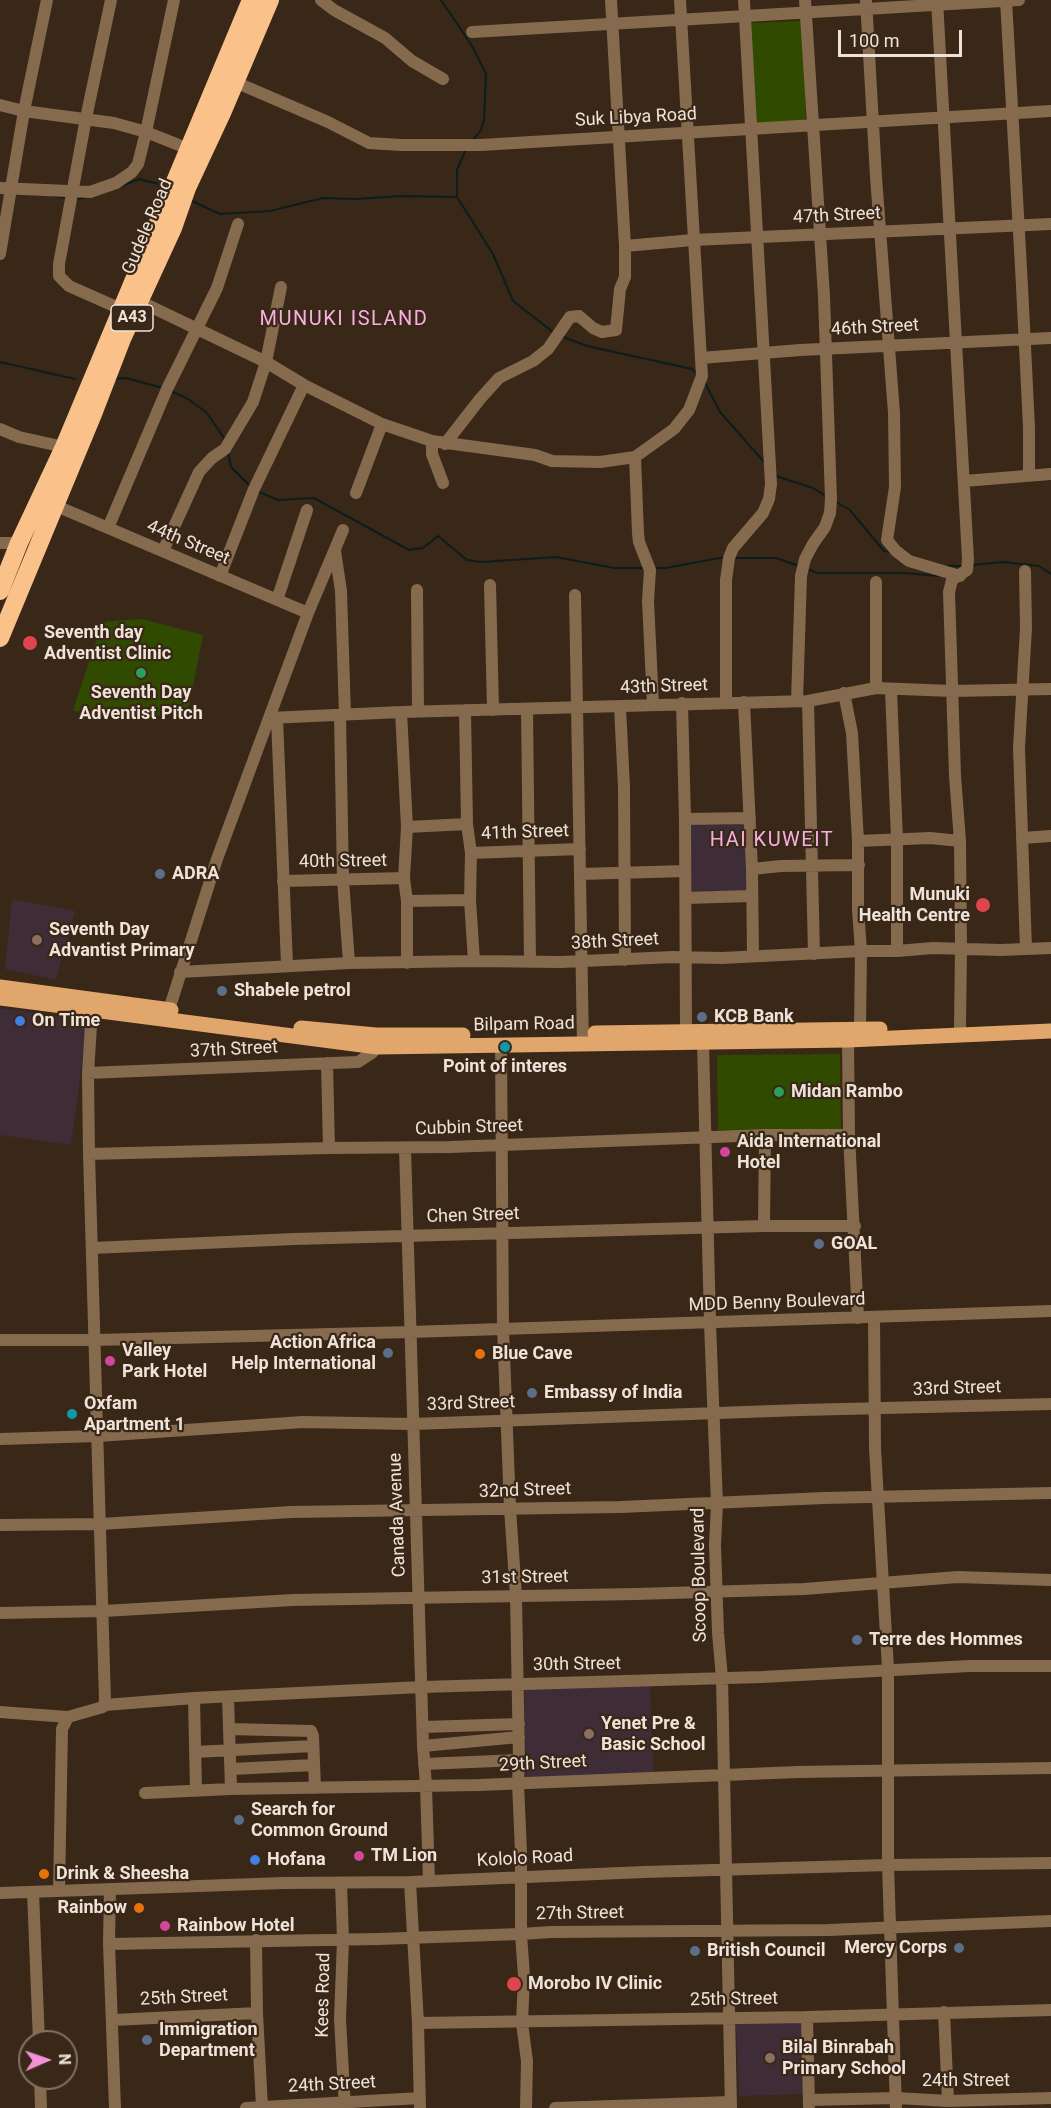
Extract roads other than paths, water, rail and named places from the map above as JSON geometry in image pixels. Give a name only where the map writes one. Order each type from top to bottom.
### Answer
[{"type":"highway","name":"Gudele Road","points":[[0,591],[19,543],[64,447],[251,0]]},
{"type":"highway","name":"Gudele Road","points":[[0,638],[122,339],[270,0]]},
{"type":"main road","name":"Bilpam Road","points":[[0,987],[377,1047],[501,1044],[687,1031],[1051,1024]]},
{"type":"main road","name":"Bilpam Road","points":[[0,998],[92,1010],[376,1035],[704,1042],[848,1040],[1051,1031]]},
{"type":"street","points":[[0,254],[6,188],[47,0]]},
{"type":"street","points":[[111,0],[86,118],[59,264],[59,276],[69,286],[121,309]]},
{"type":"street","points":[[6,188],[90,192],[116,183],[132,172],[138,164],[146,132],[174,0]]},
{"type":"street","points":[[321,0],[334,10],[385,38],[412,61],[444,79]]},
{"type":"street","points":[[445,444],[499,378],[533,361],[548,350],[570,317],[579,316],[593,328],[602,332],[616,330],[620,289],[625,277],[625,246],[610,0]]},
{"type":"street","points":[[139,301],[266,362],[304,385],[382,424],[432,441],[535,455],[552,461],[600,462],[635,457],[674,429],[689,410],[702,376],[680,0]]},
{"type":"street","points":[[726,703],[726,580],[729,558],[733,548],[763,513],[769,500],[771,484],[744,0]]},
{"type":"street","points":[[805,0],[826,348],[831,499],[830,513],[825,527],[805,559],[801,576],[802,701],[813,866],[814,954]]},
{"type":"street","points":[[1006,0],[1029,427],[1029,475]]},
{"type":"street","points":[[472,32],[806,13],[867,4],[1019,0]]},
{"type":"street","points":[[937,2],[964,481],[965,568],[952,580],[949,592],[960,841],[960,1027]]},
{"type":"street","points":[[867,4],[894,433],[895,487],[887,540],[909,561],[965,568]]},
{"type":"street","name":"Suk Libya Road","points":[[235,82],[369,143],[400,145],[481,145],[1051,111]]},
{"type":"street","points":[[0,105],[24,111],[114,123],[146,132],[189,149]]},
{"type":"street","points":[[108,528],[167,389],[217,288],[238,224]]},
{"type":"street","name":"47th Street","points":[[625,246],[693,240],[1051,224]]},
{"type":"street","points":[[163,551],[199,472],[212,458],[225,449],[253,402],[266,362],[281,287]]},
{"type":"street","name":"46th Street","points":[[701,358],[826,348],[1051,338]]},
{"type":"street","points":[[220,576],[254,489],[304,385]]},
{"type":"street","points":[[356,493],[382,424]]},
{"type":"street","points":[[0,429],[19,437],[64,447]]},
{"type":"street","points":[[432,441],[432,454],[443,483]]},
{"type":"street","points":[[635,457],[639,542],[650,568],[648,601],[653,705]]},
{"type":"street","points":[[964,481],[1051,474]]},
{"type":"street","name":"44th Street","points":[[54,505],[308,613]]},
{"type":"street","points":[[277,600],[307,510]]},
{"type":"street","points":[[167,1015],[217,859],[273,718],[308,613],[343,530]]},
{"type":"street","points":[[0,543],[19,543]]},
{"type":"street","points":[[335,550],[341,591],[343,880],[349,963]]},
{"type":"street","points":[[1025,571],[1023,689],[1019,736],[1026,949]]},
{"type":"street","points":[[876,582],[876,688]]},
{"type":"street","points":[[490,585],[492,710]]},
{"type":"street","points":[[417,590],[418,711]]},
{"type":"street","points":[[575,595],[583,1039]]},
{"type":"street","name":"43th Street","points":[[273,718],[418,711],[802,701],[876,688],[952,691],[1051,689]]},
{"type":"street","points":[[891,690],[897,840],[897,951]]},
{"type":"street","points":[[844,693],[852,733],[858,842],[858,909],[861,951],[860,1029]]},
{"type":"street","points":[[744,702],[752,869],[753,956]]},
{"type":"street","points":[[682,703],[687,1031]]},
{"type":"street","points":[[620,706],[624,787],[625,960]]},
{"type":"street","points":[[527,709],[530,962]]},
{"type":"street","points":[[465,710],[467,824],[471,853],[470,900],[474,961]]},
{"type":"street","points":[[401,712],[407,827],[404,878],[407,901],[407,963]]},
{"type":"street","points":[[273,718],[287,965]]},
{"type":"street","points":[[685,819],[750,818]]},
{"type":"street","points":[[407,827],[467,824]]},
{"type":"street","points":[[1022,838],[1051,836]]},
{"type":"street","points":[[858,842],[930,838],[960,841]]},
{"type":"street","name":"41th Street","points":[[471,853],[580,849]]},
{"type":"street","points":[[752,869],[781,866],[859,865]]},
{"type":"street","points":[[580,874],[685,871]]},
{"type":"street","name":"40th Street","points":[[283,881],[404,878]]},
{"type":"street","points":[[686,898],[751,896]]},
{"type":"street","points":[[407,901],[470,900]]},
{"type":"street","name":"38th Street","points":[[180,972],[349,963],[582,961],[961,948],[1051,948]]},
{"type":"street","points":[[92,1010],[88,1073],[89,1154],[105,1706]]},
{"type":"street","points":[[848,1040],[849,1135],[858,1318]]},
{"type":"street","name":"Scoop Boulevard","points":[[704,1042],[710,1323],[717,1504],[715,1545],[722,1677],[727,1871],[731,2105]]},
{"type":"street","points":[[501,1044],[503,1328],[516,1596],[518,1783],[522,1876],[521,1934],[524,1976],[522,2023],[527,2061],[526,2108]]},
{"type":"street","name":"37th Street","points":[[88,1073],[358,1062],[377,1047]]},
{"type":"street","points":[[327,1063],[329,1148]]},
{"type":"street","points":[[764,1226],[765,1135]]},
{"type":"street","name":"Cubbin Street","points":[[89,1154],[591,1143],[765,1135],[849,1135]]},
{"type":"street","name":"Canada Avenue","points":[[405,1148],[429,1881]]},
{"type":"street","name":"Chen Street","points":[[92,1248],[282,1239],[764,1226],[855,1226]]},
{"type":"street","name":"MDD Benny Boulevard","points":[[0,1340],[95,1340],[410,1332],[1051,1311]]},
{"type":"street","points":[[874,1317],[878,1496],[888,1669],[888,1865],[896,2103]]},
{"type":"street","name":"33rd Street","points":[[0,1439],[98,1436],[303,1422],[413,1424],[713,1415],[801,1410],[1051,1404]]},
{"type":"street","name":"32nd Street","points":[[0,1526],[101,1524],[291,1512],[717,1504],[878,1496],[1051,1493]]},
{"type":"street","name":"31st Street","points":[[0,1613],[104,1611],[293,1600],[804,1589],[958,1578],[1051,1580]]},
{"type":"street","name":"30th Street","points":[[68,1717],[105,1706],[194,1698],[518,1683],[628,1682],[836,1674],[888,1669],[1051,1666]]},
{"type":"street","points":[[228,1697],[231,1789]]},
{"type":"street","points":[[194,1698],[196,1791]]},
{"type":"street","points":[[0,1712],[68,1717],[62,1730],[61,1740],[59,1891]]},
{"type":"street","points":[[423,1727],[519,1731]]},
{"type":"street","points":[[229,1730],[310,1730],[313,1733],[315,1788]]},
{"type":"street","points":[[423,1746],[519,1731]]},
{"type":"street","points":[[195,1752],[313,1746]]},
{"type":"street","points":[[424,1764],[519,1760]]},
{"type":"street","points":[[231,1769],[314,1765]]},
{"type":"street","name":"29th Street","points":[[145,1793],[231,1789],[426,1786],[798,1772],[1051,1768]]},
{"type":"street","name":"Kololo Road","points":[[0,1893],[284,1883],[410,1882],[522,1876],[888,1865],[1051,1863]]},
{"type":"street","points":[[410,1882],[420,2103]]},
{"type":"street","name":"Kees Road","points":[[341,1883],[343,1940],[340,2019],[345,2104]]},
{"type":"street","points":[[110,1889],[109,1944],[115,2108]]},
{"type":"street","points":[[33,1892],[39,2030]]},
{"type":"street","name":"27th Street","points":[[109,1944],[343,1940],[551,1932],[828,1930],[1051,1921]]},
{"type":"street","points":[[256,1940],[262,2107]]},
{"type":"street","name":"25th Street","points":[[418,2023],[730,2019],[1051,2010]]},
{"type":"street","points":[[944,2012],[948,2101]]},
{"type":"street","name":"25th Street","points":[[113,2020],[257,2013]]},
{"type":"street","points":[[807,2017],[809,2104]]},
{"type":"street","points":[[40,2090],[40,2108]]},
{"type":"street","name":"24th Street","points":[[809,2104],[1051,2098]]},
{"type":"street","name":"24th Street","points":[[246,2108],[420,2103]]},
{"type":"street","points":[[555,2108],[731,2105]]},
{"type":"waterway","points":[[441,0],[472,46],[486,74],[484,120],[481,130],[473,140]]},
{"type":"waterway","points":[[466,149],[457,170],[457,197],[493,254],[513,301],[553,332]]},
{"type":"waterway","points":[[122,186],[139,179],[159,184]]},
{"type":"waterway","points":[[55,196],[67,198]]},
{"type":"waterway","points":[[76,199],[88,197]]},
{"type":"waterway","points":[[190,200],[220,214],[270,211],[323,198],[457,197]]},
{"type":"waterway","points":[[561,336],[587,346],[692,369],[697,373]]},
{"type":"waterway","points":[[0,362],[75,379]]},
{"type":"waterway","points":[[113,379],[126,378],[163,388]]},
{"type":"waterway","points":[[704,381],[720,412],[765,463]]},
{"type":"waterway","points":[[171,391],[188,399],[207,413],[226,441]]},
{"type":"waterway","points":[[228,452],[231,467],[250,486]]},
{"type":"waterway","points":[[776,476],[813,488],[826,496]]},
{"type":"waterway","points":[[257,491],[278,500],[314,498],[409,550],[423,548],[438,536],[467,560],[482,562],[556,557],[614,568],[645,568]]},
{"type":"waterway","points":[[836,502],[850,510],[884,551],[891,552]]},
{"type":"waterway","points":[[654,568],[666,568],[725,557]]},
{"type":"waterway","points":[[734,558],[776,558],[799,566]]},
{"type":"waterway","points":[[972,565],[1003,562],[1039,566],[1051,574]]},
{"type":"waterway","points":[[946,566],[964,566]]},
{"type":"waterway","points":[[807,569],[818,573],[905,573],[938,576],[941,574]]},
{"type":"place","name":"Seventh day Adventist Clinic","points":[[30,643]]},
{"type":"place","name":"Seventh Day Adventist Pitch","points":[[141,673]]},
{"type":"place","name":"ADRA","points":[[160,874]]},
{"type":"place","name":"Munuki Health Centre","points":[[983,905]]},
{"type":"place","name":"Seventh Day Advantist Primary","points":[[37,940]]},
{"type":"place","name":"Shabele petrol","points":[[222,991]]},
{"type":"place","name":"KCB Bank","points":[[702,1017]]},
{"type":"place","name":"On Time","points":[[20,1021]]},
{"type":"place","name":"Point of interes","points":[[505,1047]]},
{"type":"place","name":"Midan Rambo","points":[[779,1092]]},
{"type":"place","name":"Aida International Hotel","points":[[725,1152]]},
{"type":"place","name":"GOAL","points":[[819,1244]]},
{"type":"place","name":"Action Africa Help International","points":[[388,1353]]},
{"type":"place","name":"Blue Cave","points":[[480,1354]]},
{"type":"place","name":"Valley Park Hotel","points":[[110,1361]]},
{"type":"place","name":"Embassy of India","points":[[532,1393]]},
{"type":"place","name":"Oxfam Apartment 1","points":[[72,1414]]},
{"type":"place","name":"Terre des Hommes","points":[[857,1640]]},
{"type":"place","name":"Yenet Pre & Basic School","points":[[589,1734]]},
{"type":"place","name":"Search for Common Ground","points":[[239,1820]]},
{"type":"place","name":"TM Lion","points":[[359,1856]]},
{"type":"place","name":"Hofana","points":[[255,1860]]},
{"type":"place","name":"Drink & Sheesha","points":[[44,1874]]},
{"type":"place","name":"Rainbow","points":[[139,1908]]},
{"type":"place","name":"Rainbow Hotel","points":[[165,1926]]},
{"type":"place","name":"Mercy Corps","points":[[959,1948]]},
{"type":"place","name":"British Council","points":[[695,1951]]},
{"type":"place","name":"Morobo IV Clinic","points":[[514,1984]]},
{"type":"place","name":"Immigration Department","points":[[147,2040]]},
{"type":"place","name":"Bilal Binrabah Primary School","points":[[770,2058]]},
{"type":"district","name":"MUNUKI ISLAND","points":[[344,320]]},
{"type":"district","name":"HAI KUWEIT","points":[[772,841]]}]
